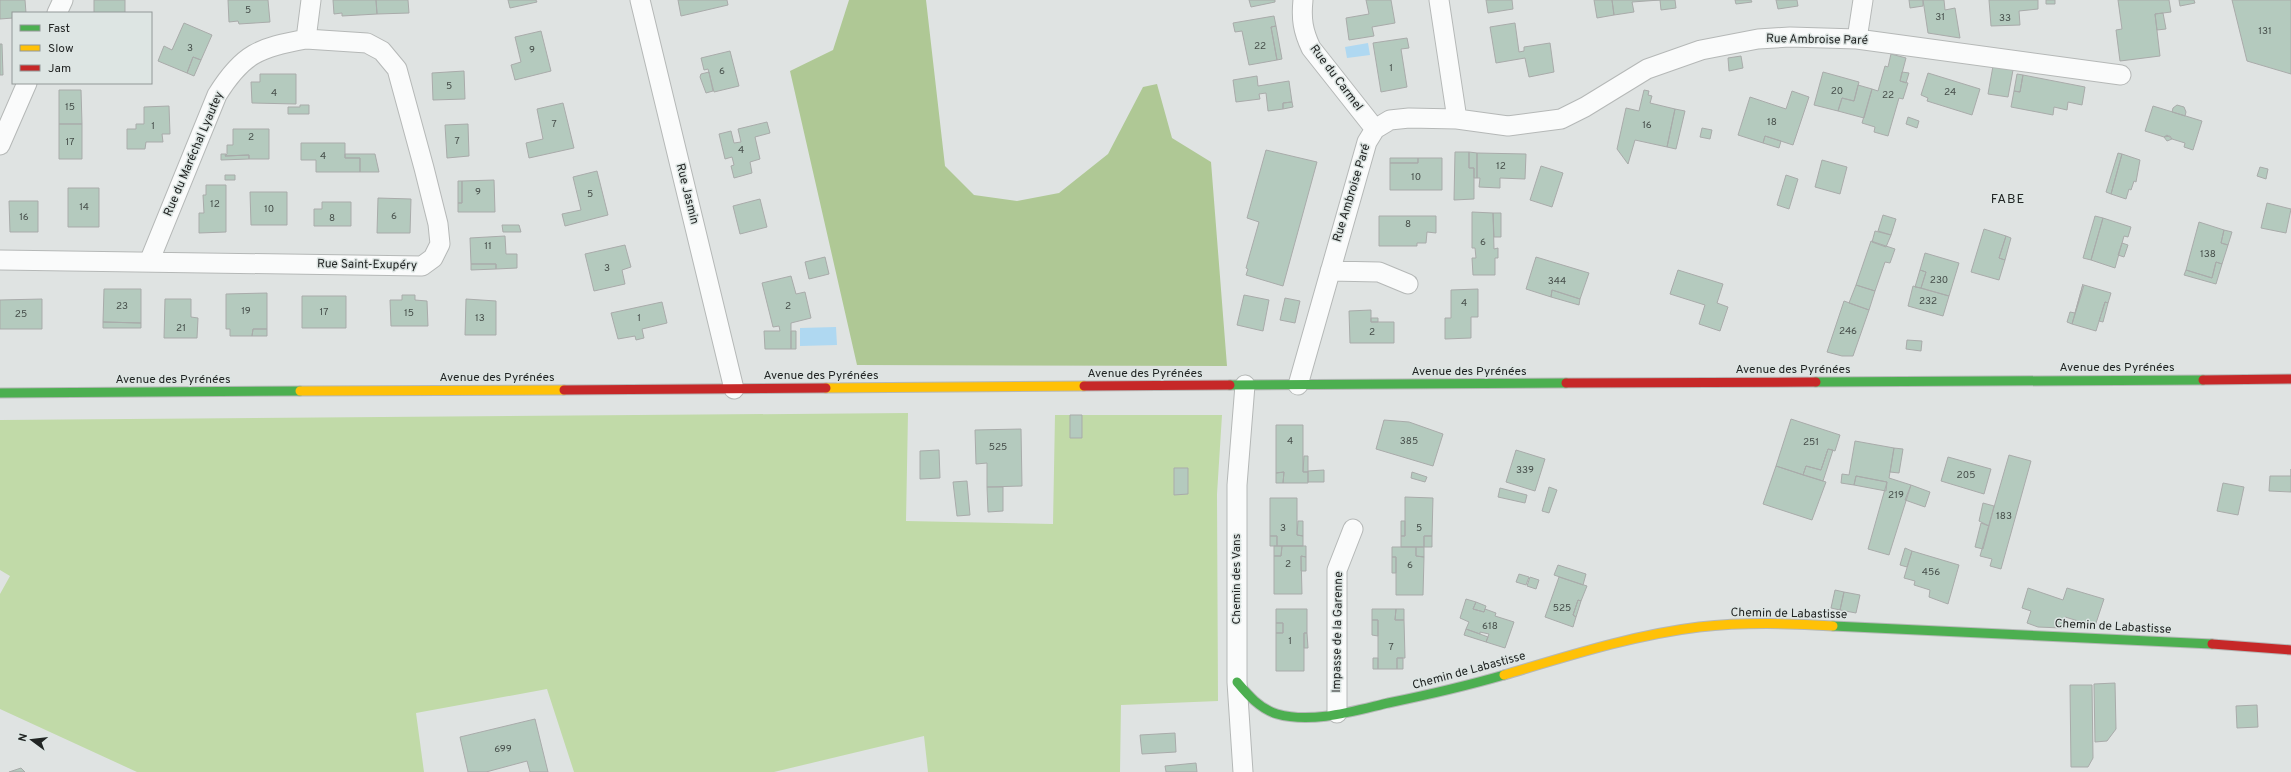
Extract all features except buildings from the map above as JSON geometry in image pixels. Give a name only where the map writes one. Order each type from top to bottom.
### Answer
[{"type":"main road","name":"Avenue des Pyrénées","points":[[0,393],[2291,379]]},
{"type":"main road","name":"Chemin de Labastisse","points":[[1237,682],[1257,705],[1275,713],[1298,717],[1337,713],[1434,694],[1621,642],[1685,629],[1725,624],[1779,623],[2266,647],[2291,650]]},
{"type":"street","points":[[57,12],[63,0]]},
{"type":"street","points":[[306,39],[311,0]]},
{"type":"street","name":"Rue Jasmin","points":[[640,0],[734,389]]},
{"type":"street","name":"Rue du Carmel","points":[[1303,0],[1301,17],[1304,33],[1311,48],[1375,129]]},
{"type":"street","points":[[1439,0],[1457,120]]},
{"type":"street","points":[[1857,40],[1863,0]]},
{"type":"street","name":"Rue Ambroise Paré","points":[[1298,385],[1354,180],[1367,142],[1375,129],[1390,120],[1403,118],[1457,120],[1508,126],[1561,119],[1585,107],[1647,69],[1701,50],[1734,42],[1790,37],[1857,40],[2122,75]]},
{"type":"street","name":"Rue Saint-Exupéry","points":[[0,260],[422,266],[432,258],[440,244],[438,224],[397,70],[382,51],[367,43],[306,39]]},
{"type":"street","name":"Rue du Maréchal Lyautey","points":[[149,262],[217,95],[229,75],[248,57],[269,46],[306,39]]},
{"type":"street","points":[[0,145],[27,84]]},
{"type":"street","points":[[1330,271],[1379,272],[1408,284]]},
{"type":"street","name":"Chemin des Vans","points":[[1243,772],[1237,682],[1237,485],[1245,385]]},
{"type":"street","name":"Impasse de la Garenne","points":[[1337,713],[1337,570],[1352,529]]},
{"type":"green space","points":[[849,0],[926,0],[945,166],[974,195],[1017,201],[1059,193],[1108,154],[1143,87],[1157,84],[1172,138],[1211,162],[1227,366],[857,365],[790,71],[833,50]]},
{"type":"green space","points":[[908,413],[906,521],[1053,524],[1055,415],[1222,415],[1217,494],[1218,701],[1121,705],[1120,772],[928,772],[924,736],[774,772],[574,772],[547,689],[416,713],[424,772],[137,772],[0,709],[0,594],[10,576],[0,570],[0,420]]},
{"type":"water","points":[[1368,43],[1370,55],[1347,58],[1345,47]]},
{"type":"water","points":[[836,327],[837,345],[800,346],[800,328]]},
{"type":"traffic: fast","points":[[1816,382],[2203,380]]},
{"type":"traffic: fast","points":[[1230,385],[1566,383]]},
{"type":"traffic: fast","points":[[0,393],[300,391]]},
{"type":"traffic: fast","points":[[1833,626],[2212,644]]},
{"type":"traffic: fast","points":[[1237,682],[1250,697],[1265,709],[1277,714],[1304,718],[1347,713],[1504,675]]},
{"type":"traffic: slow","points":[[826,388],[1084,386]]},
{"type":"traffic: slow","points":[[300,391],[564,390]]},
{"type":"traffic: slow","points":[[1504,675],[1625,641],[1650,635],[1699,627],[1750,624],[1833,626]]},
{"type":"traffic: jam","points":[[2203,380],[2291,379]]},
{"type":"traffic: jam","points":[[1566,383],[1816,382]]},
{"type":"traffic: jam","points":[[1084,386],[1230,385]]},
{"type":"traffic: jam","points":[[564,390],[826,388]]},
{"type":"traffic: jam","points":[[2212,644],[2291,650]]},
{"type":"district","name":"FABE","points":[[2008,200]]}]
